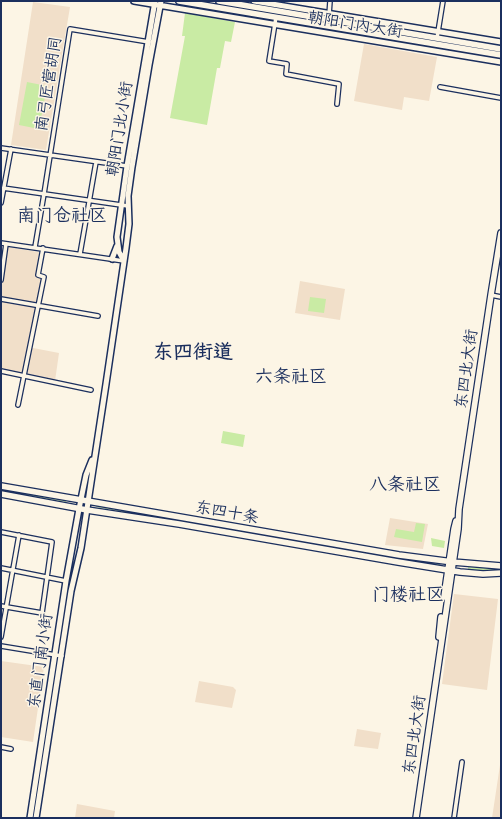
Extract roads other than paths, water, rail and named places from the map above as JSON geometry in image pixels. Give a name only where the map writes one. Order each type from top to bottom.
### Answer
[{"type":"main road","name":"朝阳门内大街","points":[[134,1],[158,3],[501,62]]},
{"type":"main road","name":"朝阳门内大街","points":[[179,1],[501,55]]},
{"type":"main road","name":"朝阳门内大街","points":[[219,1],[249,4],[328,20],[501,49]]},
{"type":"main road","name":"朝阳门内大街","points":[[254,1],[501,42]]},
{"type":"main road","name":"朝阳门北小街","points":[[124,261],[119,252],[117,237],[121,205],[158,3]]},
{"type":"main road","name":"朝阳门北小街","points":[[88,502],[124,261],[129,224],[128,206],[132,167],[151,43]]},
{"type":"main road","name":"东四北大街","points":[[416,818],[451,562],[458,529],[459,509],[491,295],[499,256],[501,233]]},
{"type":"main road","points":[[112,259],[118,245]]},
{"type":"main road","name":"朝阳门北小街","points":[[79,509],[86,475],[96,450]]},
{"type":"main road","name":"东四十条","points":[[1,486],[399,555],[451,562],[501,566]]},
{"type":"main road","name":"东四十条","points":[[1,494],[79,509],[179,524],[450,570],[483,574],[501,573]]},
{"type":"main road","name":"东直门南小街","points":[[36,818],[72,591],[81,548],[88,502]]},
{"type":"main road","name":"东直门南小街","points":[[30,818],[66,581],[79,509]]},
{"type":"street","points":[[328,20],[330,1]]},
{"type":"street","points":[[436,38],[443,1]]},
{"type":"street","points":[[276,17],[268,61],[287,64],[286,74],[339,84],[337,104]]},
{"type":"street","name":"南弓匠营胡同","points":[[50,155],[70,29],[151,43]]},
{"type":"street","points":[[440,87],[501,98]]},
{"type":"street","points":[[1,148],[127,166]]},
{"type":"street","points":[[1,203],[11,149]]},
{"type":"street","points":[[35,247],[50,155]]},
{"type":"street","points":[[80,254],[96,162]]},
{"type":"street","points":[[4,188],[128,206]]},
{"type":"street","points":[[1,243],[124,261]]},
{"type":"street","points":[[1,280],[6,244]]},
{"type":"street","points":[[18,405],[44,277],[38,275],[43,248]]},
{"type":"street","points":[[491,295],[501,297]]},
{"type":"street","points":[[1,299],[98,316]]},
{"type":"street","points":[[1,371],[91,390]]},
{"type":"street","points":[[1,532],[52,542],[42,613],[1,606]]},
{"type":"street","points":[[1,637],[19,535]]},
{"type":"street","points":[[1,568],[66,581]]},
{"type":"street","points":[[1,646],[62,656]]},
{"type":"street","points":[[1,747],[11,749]]},
{"type":"street","points":[[454,818],[462,762]]},
{"type":"district","name":"南门仓社区","points":[[62,216]]},
{"type":"district","name":"东四街道","points":[[193,353]]},
{"type":"district","name":"六条社区","points":[[291,377]]},
{"type":"district","name":"八条社区","points":[[405,485]]},
{"type":"district","name":"门楼社区","points":[[408,595]]}]
